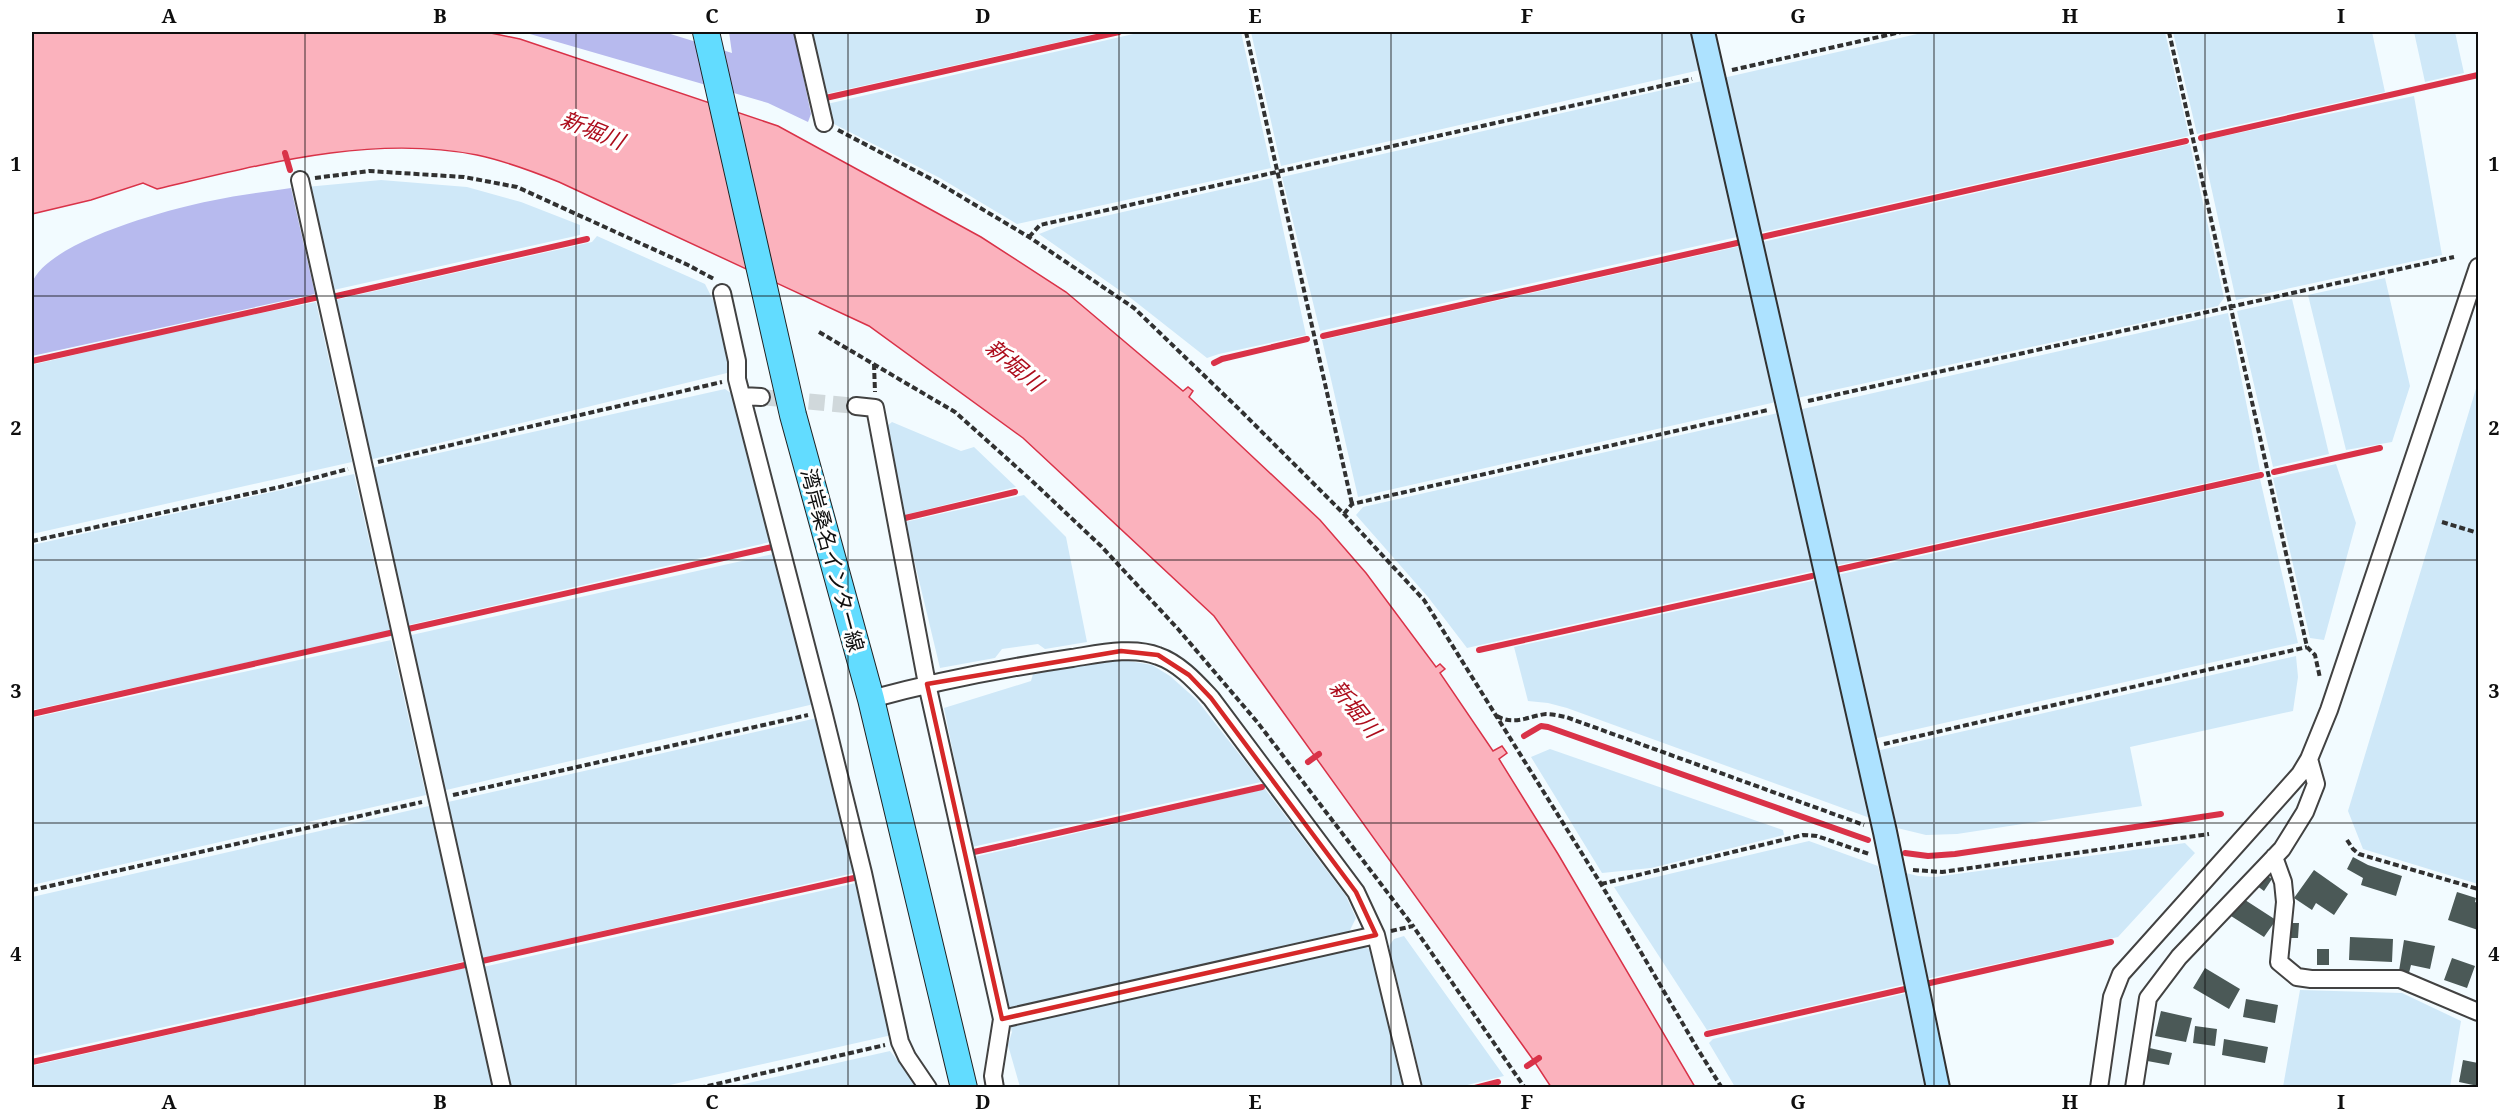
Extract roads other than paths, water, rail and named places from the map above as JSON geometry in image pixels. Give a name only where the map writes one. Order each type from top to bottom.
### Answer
[{"type":"main road","name":"湾岸桑名インター線","points":[[706,34],[793,415],[871,699],[964,1088]]},
{"type":"street","points":[[803,32],[824,123]]},
{"type":"street","points":[[1703,32],[1885,832],[1938,1088]]},
{"type":"street","points":[[300,180],[502,1088]]},
{"type":"street","points":[[2099,1088],[2112,997],[2121,974],[2300,774],[2309,759],[2329,710],[2478,267]]},
{"type":"street","points":[[722,293],[736,361],[737,379],[863,873],[900,1042],[907,1057],[928,1088]]},
{"type":"street","points":[[742,396],[761,397]]},
{"type":"street","points":[[856,406],[875,408],[927,684],[1002,1019],[993,1076],[995,1088]]},
{"type":"street","points":[[871,699],[927,684],[1036,663],[1121,651],[1158,656],[1189,675],[1211,698],[1356,892],[1376,935],[1413,1088]]},
{"type":"street","points":[[2134,1088],[2148,998],[2179,957],[2282,849],[2305,812],[2316,784],[2309,759]]},
{"type":"street","points":[[2274,857],[2283,882],[2285,902],[2279,962],[2297,976],[2311,979],[2400,978],[2478,1012]]},
{"type":"street","points":[[1002,1019],[1376,935]]},
{"type":"water","name":"新堀川","points":[[32,32],[486,32],[520,39],[778,126],[981,237],[1066,292],[1183,391],[1188,387],[1193,391],[1189,397],[1320,520],[1366,573],[1436,667],[1440,664],[1445,669],[1440,673],[1493,751],[1502,746],[1507,753],[1499,759],[1558,854],[1695,1087],[1551,1087],[1214,616],[1023,438],[869,326],[559,182],[487,157],[437,149],[396,148],[316,155],[157,189],[143,183],[91,200],[32,214]]},
{"type":"waterway","points":[[821,99],[1119,32]]},
{"type":"waterway","points":[[2201,138],[2478,75]]},
{"type":"waterway","points":[[1762,237],[2186,141]]},
{"type":"waterway","points":[[285,153],[290,170]]},
{"type":"waterway","points":[[332,297],[587,239]]},
{"type":"waterway","points":[[1323,336],[1737,243]]},
{"type":"waterway","points":[[32,361],[319,297],[318,292]]},
{"type":"waterway","points":[[1214,363],[1222,359],[1307,339]]},
{"type":"waterway","points":[[2274,472],[2380,448]]},
{"type":"waterway","points":[[1836,570],[2261,475]]},
{"type":"waterway","points":[[905,518],[1015,492]]},
{"type":"waterway","points":[[408,629],[772,547]]},
{"type":"waterway","points":[[1479,650],[1812,576]]},
{"type":"waterway","points":[[32,714],[390,633]]},
{"type":"waterway","points":[[1524,736],[1541,726],[1548,727],[1868,840]]},
{"type":"waterway","points":[[1308,762],[1319,754]]},
{"type":"waterway","points":[[974,852],[1262,787]]},
{"type":"waterway","points":[[1905,853],[1928,856],[1955,854],[2221,814]]},
{"type":"waterway","points":[[482,961],[854,878]]},
{"type":"waterway","points":[[1930,983],[2111,942]]},
{"type":"waterway","points":[[32,1062],[465,965]]},
{"type":"waterway","points":[[1707,1034],[1905,989]]},
{"type":"waterway","points":[[1527,1066],[1539,1058]]},
{"type":"waterway","points":[[1475,1088],[1498,1082]]},
{"type":"tunnel","points":[[761,397],[856,406]]}]
